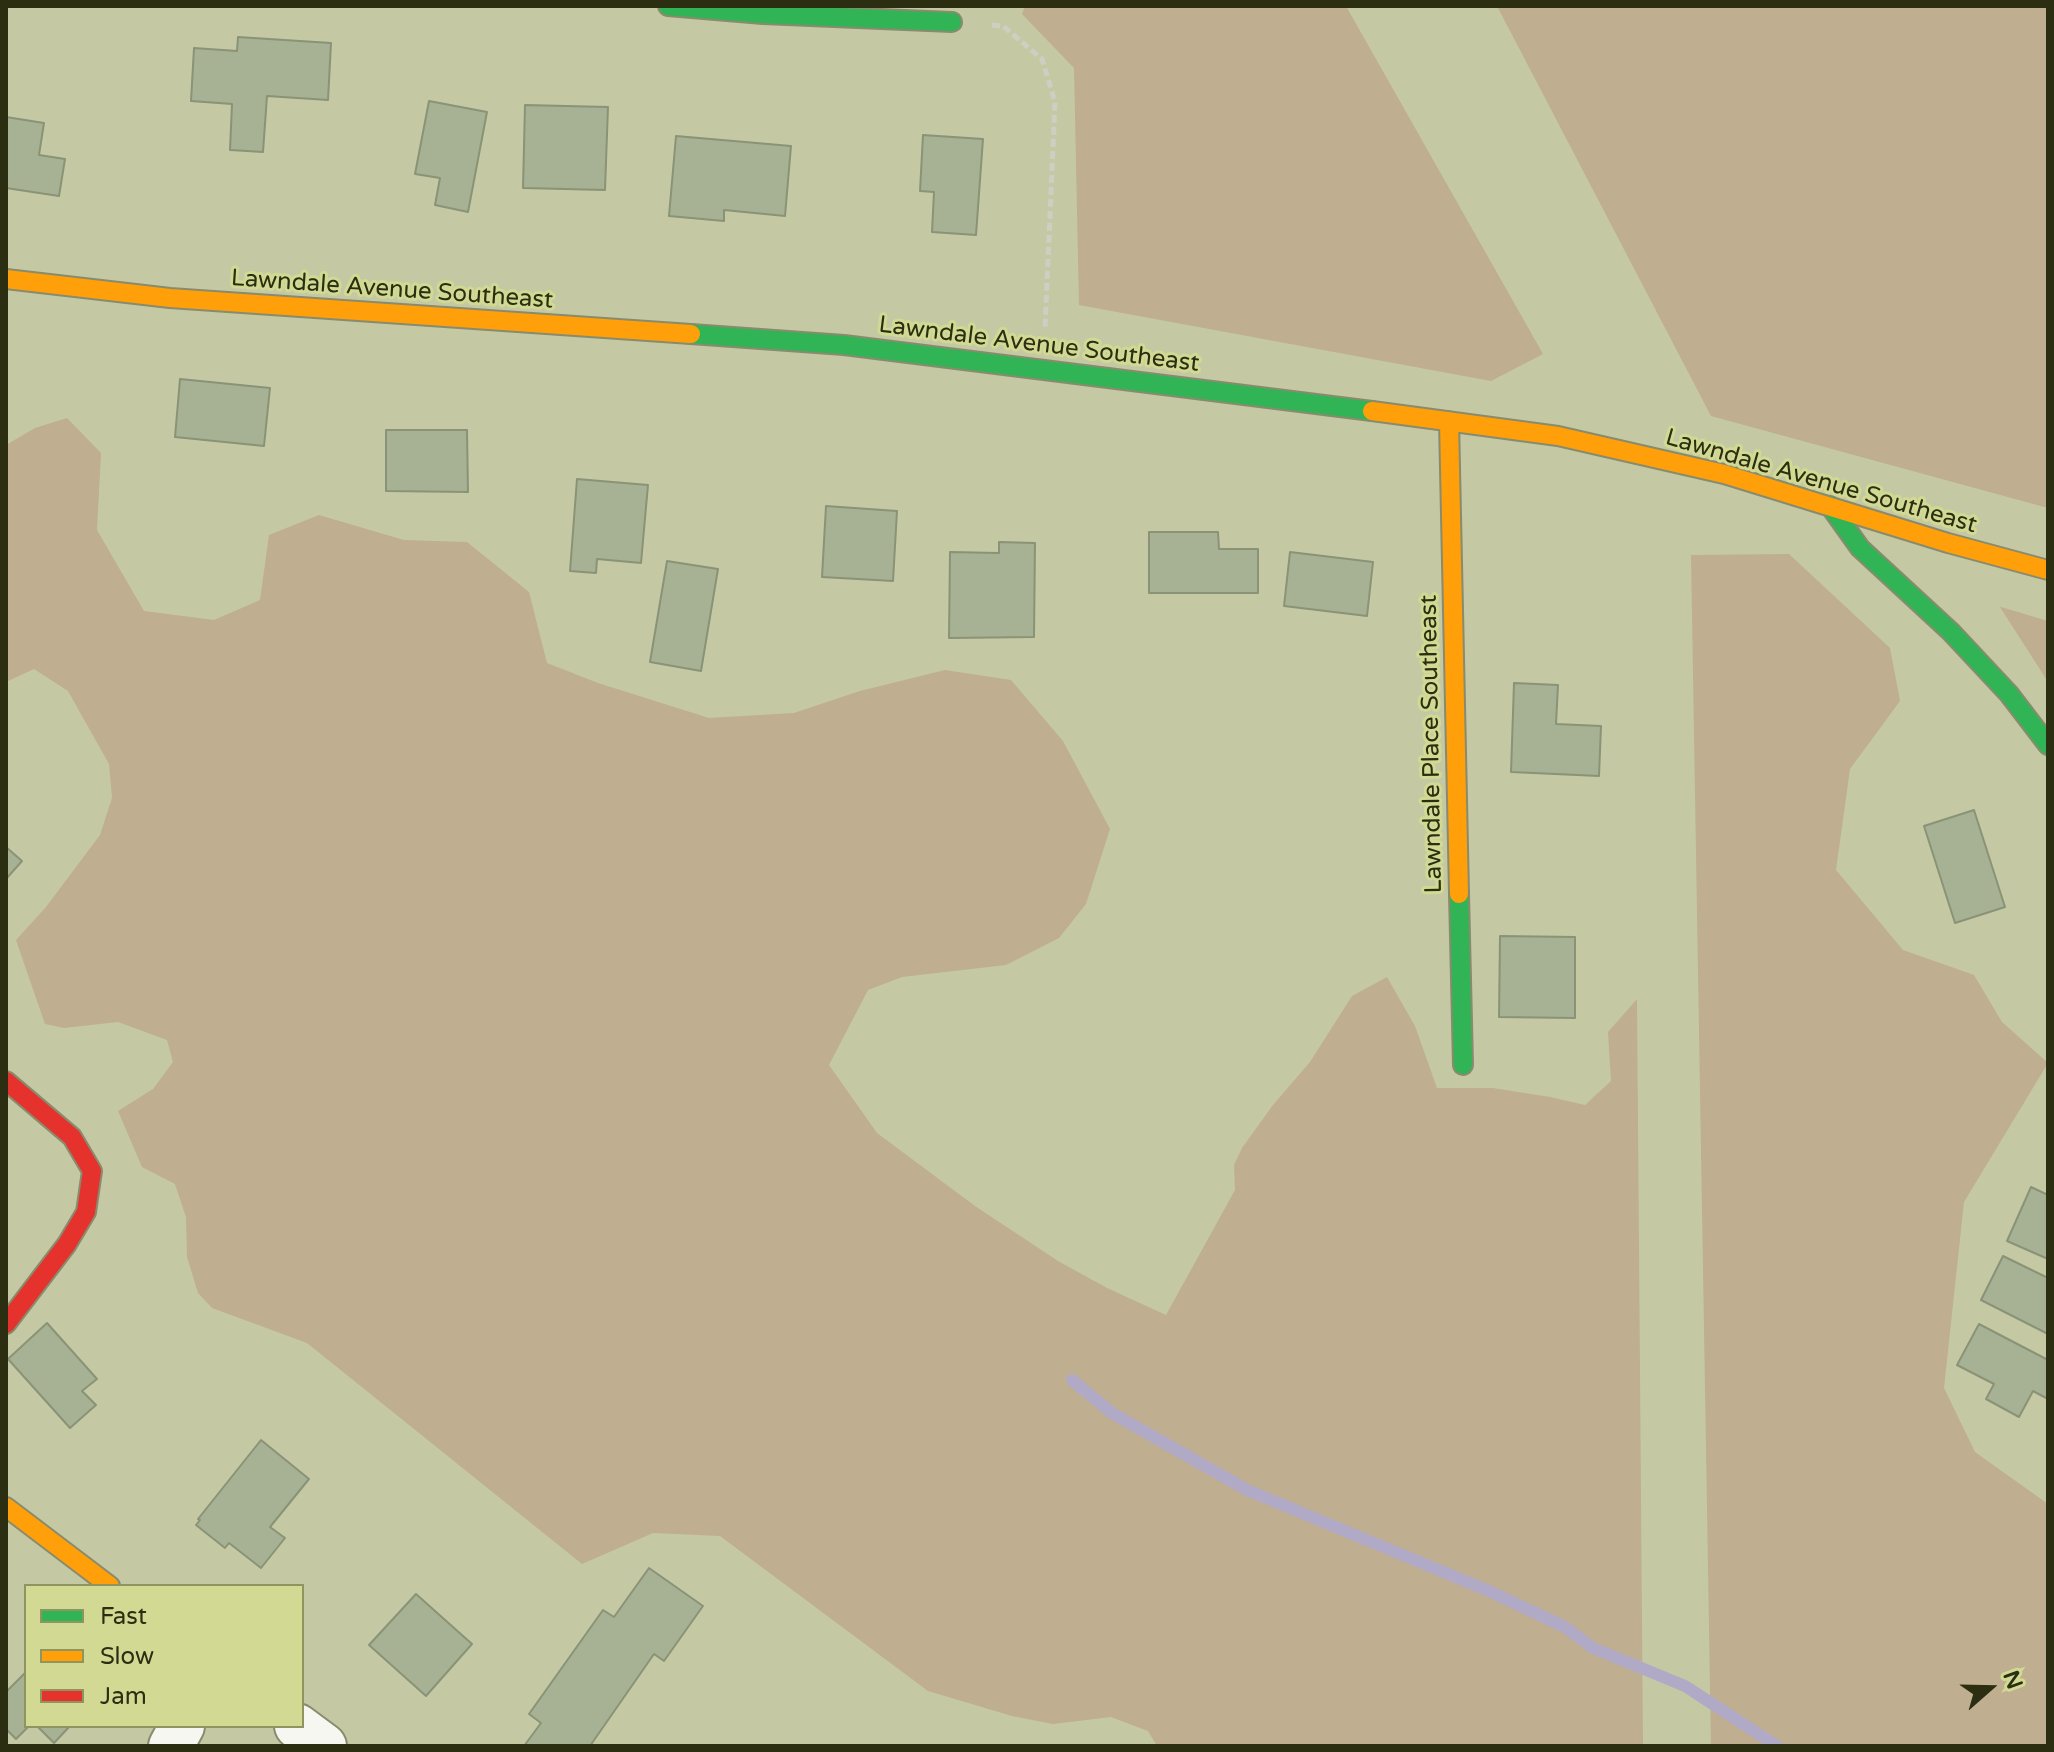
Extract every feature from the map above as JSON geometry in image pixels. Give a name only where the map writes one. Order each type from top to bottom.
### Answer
[{"type":"street","points":[[668,6],[763,14],[952,22]]},
{"type":"street","name":"Lawndale Avenue Southeast","points":[[6,279],[170,298],[844,345],[1449,421],[1573,440],[1724,474],[1948,543],[2048,570]]},
{"type":"street","name":"Lawndale Place Southeast","points":[[1449,421],[1463,1065]]},
{"type":"street","points":[[1830,506],[1860,548],[1951,632],[2009,694],[2048,745]]},
{"type":"street","points":[[6,1081],[72,1137],[92,1171],[86,1212],[67,1244],[6,1324]]},
{"type":"street","points":[[6,1507],[107,1584]]},
{"type":"street","points":[[171,1746],[181,1728]]},
{"type":"street","points":[[300,1728],[324,1746]]},
{"type":"path","points":[[952,22],[1003,26],[1042,59],[1055,102],[1044,342]]},
{"type":"shaded area","points":[[1025,6],[1346,6],[1543,354],[1491,381],[1079,305],[1074,68],[1022,14]]},
{"type":"shaded area","points":[[1497,6],[2048,6],[2048,508],[1711,416]]},
{"type":"shaded area","points":[[67,418],[101,453],[97,530],[144,611],[214,620],[260,600],[269,535],[319,515],[404,540],[467,542],[529,592],[547,663],[598,683],[709,718],[794,713],[860,691],[945,670],[1011,680],[1063,741],[1110,829],[1086,904],[1059,938],[1006,965],[902,977],[868,990],[829,1065],[877,1133],[975,1206],[1058,1261],[1166,1315],[1235,1190],[1234,1165],[1242,1148],[1310,1062],[1352,996],[1387,977],[1415,1026],[1437,1088],[1493,1088],[1585,1105],[1611,1081],[1608,1032],[1637,999],[1643,1746],[1157,1746],[1148,1731],[1111,1717],[1053,1724],[1012,1716],[928,1691],[720,1536],[653,1533],[582,1564],[307,1343],[212,1308],[198,1293],[187,1257],[186,1217],[175,1184],[142,1167],[118,1111],[153,1089],[173,1062],[167,1040],[118,1022],[64,1028],[45,1024],[16,940],[46,907],[100,835],[112,798],[109,764],[68,691],[34,669],[6,682],[6,445],[35,428]]},
{"type":"shaded area","points":[[1789,554],[1890,648],[1900,701],[1850,769],[1836,870],[1903,950],[1974,975],[2002,1022],[2048,1063],[1964,1202],[1944,1388],[1975,1452],[2048,1504],[2048,1746],[1711,1746],[1691,555]]},
{"type":"shaded area","points":[[2000,607],[2048,621],[2048,682]]},
{"type":"building","points":[[238,37],[331,43],[328,100],[267,96],[263,152],[230,150],[232,104],[191,101],[194,48],[237,51]]},
{"type":"building","points":[[429,101],[487,112],[468,212],[435,205],[440,178],[415,174]]},
{"type":"building","points":[[525,105],[608,107],[605,190],[523,188]]},
{"type":"building","points":[[6,117],[44,123],[39,155],[65,159],[59,196],[6,188]]},
{"type":"building","points":[[923,135],[983,139],[976,235],[932,232],[934,192],[920,191]]},
{"type":"building","points":[[676,136],[791,146],[785,216],[724,210],[724,221],[669,216]]},
{"type":"building","points":[[180,379],[270,388],[264,446],[175,437]]},
{"type":"building","points":[[386,430],[467,430],[468,492],[386,491]]},
{"type":"building","points":[[577,479],[648,485],[641,563],[597,559],[596,573],[570,571]]},
{"type":"building","points":[[826,506],[897,511],[893,581],[822,577]]},
{"type":"building","points":[[1149,532],[1218,532],[1219,549],[1258,549],[1258,593],[1149,593]]},
{"type":"building","points":[[999,542],[1035,543],[1034,637],[949,638],[950,552],[999,553]]},
{"type":"building","points":[[1290,552],[1373,562],[1367,616],[1284,606]]},
{"type":"building","points":[[667,561],[718,569],[701,671],[650,662]]},
{"type":"building","points":[[1514,683],[1558,685],[1556,724],[1601,726],[1599,776],[1511,772]]},
{"type":"building","points":[[1974,810],[2005,907],[1955,923],[1924,826]]},
{"type":"building","points":[[6,847],[22,861],[6,879]]},
{"type":"building","points":[[1500,936],[1575,937],[1575,1018],[1499,1017]]},
{"type":"building","points":[[2031,1187],[2048,1195],[2048,1259],[2007,1241]]},
{"type":"building","points":[[2003,1256],[2048,1278],[2048,1334],[1981,1300]]},
{"type":"building","points":[[47,1323],[97,1379],[82,1391],[96,1405],[70,1428],[8,1359]]},
{"type":"building","points":[[1979,1324],[2048,1360],[2048,1399],[2033,1391],[2019,1417],[1986,1399],[1994,1384],[1957,1365]]},
{"type":"building","points":[[261,1440],[309,1479],[270,1527],[285,1538],[261,1568],[229,1543],[225,1548],[196,1525]]},
{"type":"building","points":[[649,1568],[703,1606],[664,1661],[654,1654],[590,1746],[524,1746],[541,1723],[529,1714],[603,1610],[614,1617]]},
{"type":"building","points":[[416,1594],[472,1644],[426,1696],[369,1645]]},
{"type":"building","points":[[24,1674],[24,1728],[27,1728],[16,1739],[6,1729],[6,1692]]},
{"type":"building","points":[[39,1728],[68,1728],[54,1743]]},
{"type":"waterway","points":[[1072,1380],[1112,1413],[1247,1490],[1489,1591],[1565,1627],[1593,1648],[1685,1686],[1777,1746]]},
{"type":"traffic: fast","points":[[668,6],[763,14],[952,22]]},
{"type":"traffic: fast","points":[[691,334],[844,345],[1372,411]]},
{"type":"traffic: fast","points":[[1830,506],[1860,548],[1951,632],[2009,694],[2048,745]]},
{"type":"traffic: fast","points":[[1459,894],[1463,1065]]},
{"type":"traffic: slow","points":[[6,279],[170,298],[691,334]]},
{"type":"traffic: slow","points":[[1372,411],[1558,436],[1724,474],[1948,543],[2048,570]]},
{"type":"traffic: slow","points":[[1449,421],[1459,894]]},
{"type":"traffic: slow","points":[[6,1507],[107,1584]]},
{"type":"traffic: jam","points":[[6,1081],[72,1137],[92,1171],[86,1212],[67,1244],[6,1324]]}]
